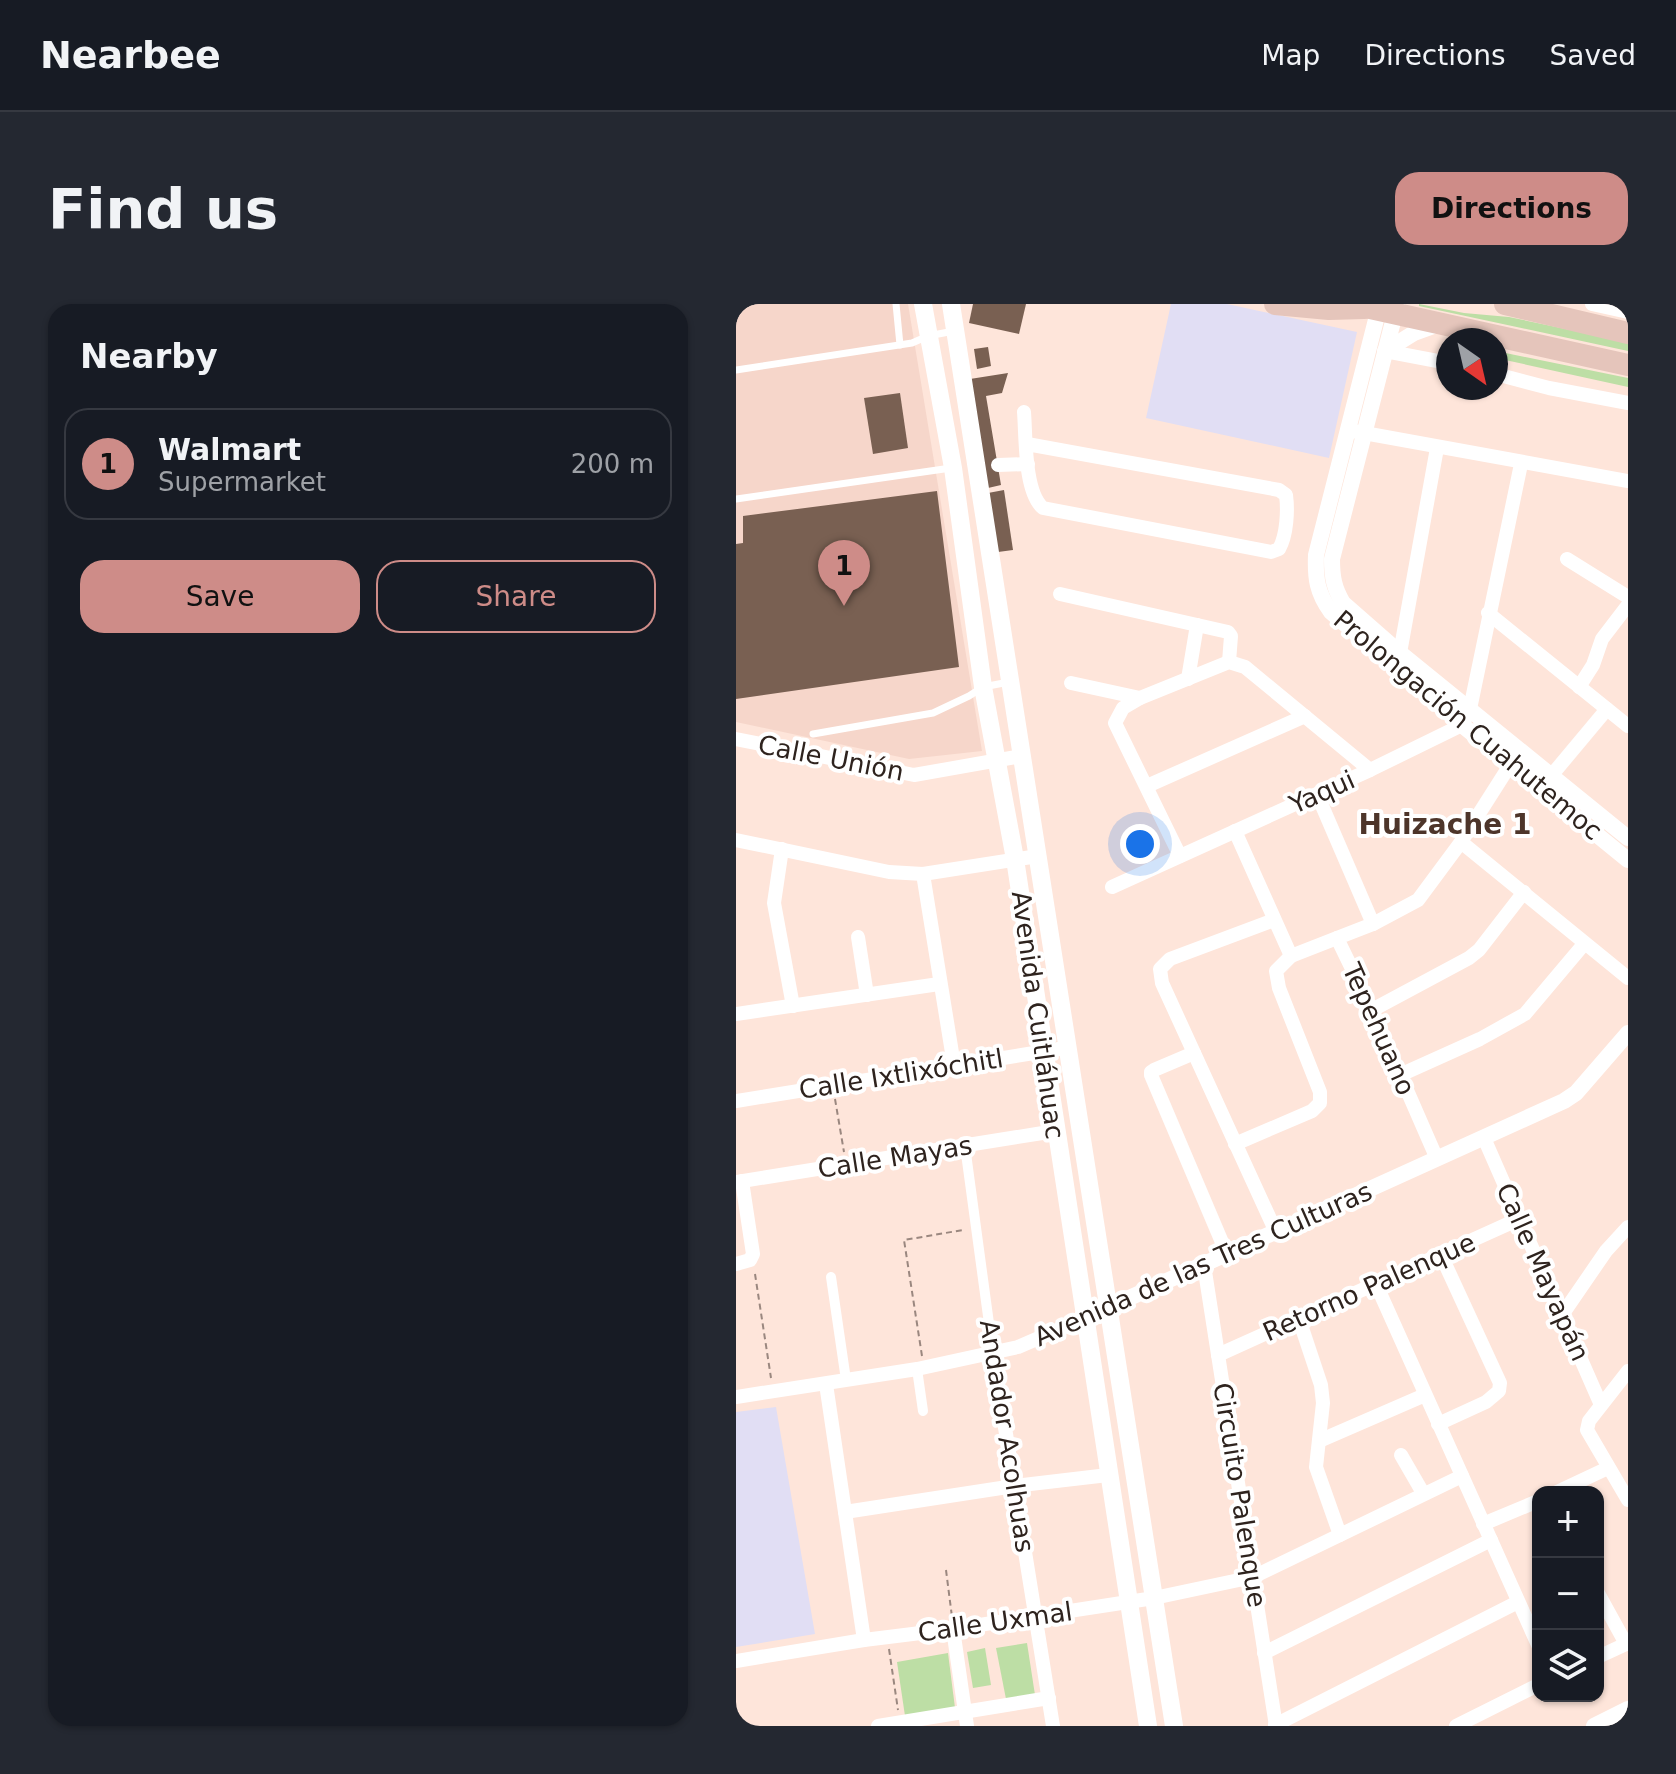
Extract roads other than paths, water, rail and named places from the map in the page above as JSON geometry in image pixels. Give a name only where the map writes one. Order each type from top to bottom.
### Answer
[{"type":"main road","name":"Avenida Cuitláhuac","points":[[923,304],[953,468],[983,687],[1015,859],[1042,1051],[1148,1726]]},
{"type":"main road","name":"Avenida Cuitláhuac","points":[[951,304],[986,466],[1009,682],[1174,1726]]},
{"type":"main road","points":[[1275,304],[1329,309],[1378,307],[1436,329]]},
{"type":"main road","points":[[1505,304],[1572,311],[1628,333]]},
{"type":"main road","points":[[1508,343],[1628,365]]},
{"type":"street","points":[[1592,304],[1628,312]]},
{"type":"street","name":"Prolongación Cuahutemoc","points":[[1378,307],[1385,351],[1316,555],[1317,589],[1331,612],[1462,725],[1628,860]]},
{"type":"street","name":"Prolongación Cuahutemoc","points":[[1378,307],[1332,559],[1332,579],[1343,603],[1628,838]]},
{"type":"street","points":[[1385,351],[1414,333],[1436,332]]},
{"type":"street","points":[[1385,351],[1436,361]]},
{"type":"street","points":[[1508,377],[1628,403]]},
{"type":"street","points":[[1024,412],[1028,464],[1033,496],[1043,508],[1271,552],[1283,543],[1287,503],[1286,495],[1279,490],[1027,444]]},
{"type":"street","points":[[1356,432],[1628,481]]},
{"type":"street","points":[[1400,653],[1437,448]]},
{"type":"street","points":[[953,468],[1028,464]]},
{"type":"street","points":[[1462,725],[1470,709],[1521,464]]},
{"type":"street","points":[[1567,559],[1628,597]]},
{"type":"street","points":[[1060,594],[1229,633],[1229,662]]},
{"type":"street","points":[[1579,687],[1593,665],[1602,639],[1628,605]]},
{"type":"street","points":[[1488,613],[1607,709],[1625,718]]},
{"type":"street","points":[[1188,679],[1197,625]]},
{"type":"street","points":[[1180,856],[1115,723],[1123,708],[1140,698],[1229,662],[1245,667],[1370,770]]},
{"type":"street","points":[[1071,683],[1140,698]]},
{"type":"street","points":[[1551,776],[1607,709]]},
{"type":"street","points":[[1147,786],[1305,716]]},
{"type":"street","name":"Yaqui","points":[[1112,887],[1462,725]]},
{"type":"street","name":"Calle Unión","points":[[736,739],[914,775],[1021,756]]},
{"type":"street","name":"Tepehuano","points":[[1437,1159],[1337,938],[1373,924],[1418,900],[1461,842],[1510,765]]},
{"type":"street","points":[[1317,794],[1373,924]]},
{"type":"street","points":[[1235,831],[1291,956]]},
{"type":"street","points":[[736,840],[889,872],[923,874],[1038,856]]},
{"type":"street","points":[[1461,842],[1628,978]]},
{"type":"street","points":[[782,849],[774,903],[793,1006]]},
{"type":"street","points":[[923,874],[954,1065]]},
{"type":"street","points":[[1372,1010],[1469,958],[1479,950],[1524,892]]},
{"type":"street","points":[[1274,920],[1170,959],[1160,969],[1162,983],[1276,1232]]},
{"type":"street","points":[[858,937],[867,995]]},
{"type":"street","points":[[1235,1144],[1312,1111],[1320,1103],[1320,1092],[1279,988],[1276,971],[1291,956],[1337,938]]},
{"type":"street","points":[[1400,1075],[1480,1039],[1525,1014],[1584,944]]},
{"type":"street","points":[[736,1014],[939,984]]},
{"type":"street","name":"Avenida de las Tres Culturas","points":[[736,1397],[920,1368],[1018,1347],[1564,1101],[1576,1093],[1628,1033]]},
{"type":"street","name":"Calle Ixtlixóchitl","points":[[736,1101],[1065,1048]]},
{"type":"street","points":[[1194,1053],[1151,1072],[1227,1254]]},
{"type":"street","name":"Calle Mayas","points":[[739,1182],[1055,1131]]},
{"type":"street","name":"Calle Mayapán","points":[[1484,1138],[1601,1405]]},
{"type":"street","name":"Andador Acolhuas","points":[[965,1146],[993,1353],[1053,1726]]},
{"type":"street","points":[[739,1182],[753,1254],[743,1262]]},
{"type":"street","name":"Retorno Palenque","points":[[1218,1355],[1519,1219]]},
{"type":"street","points":[[1562,1315],[1606,1251],[1628,1227]]},
{"type":"street","points":[[1438,1424],[1486,1402],[1499,1391],[1500,1383],[1441,1255]]},
{"type":"street","name":"Circuito Palenque","points":[[1204,1265],[1276,1725]]},
{"type":"street","points":[[831,1277],[846,1380]]},
{"type":"street","points":[[1376,1284],[1532,1632]]},
{"type":"street","points":[[1299,1319],[1321,1385],[1323,1403],[1316,1467],[1340,1535]]},
{"type":"street","points":[[920,1368],[923,1411]]},
{"type":"street","points":[[1628,1371],[1589,1421],[1587,1430],[1628,1500]]},
{"type":"street","points":[[826,1384],[864,1640]]},
{"type":"street","points":[[1319,1441],[1425,1395]]},
{"type":"street","points":[[1401,1455],[1423,1493]]},
{"type":"street","points":[[1570,1486],[1608,1468]]},
{"type":"street","points":[[845,1512],[1108,1475]]},
{"type":"street","name":"Calle Uxmal","points":[[736,1661],[1154,1598],[1253,1577],[1462,1476]]},
{"type":"street","points":[[1483,1524],[1532,1504]]},
{"type":"street","points":[[1264,1653],[1491,1540]]},
{"type":"street","points":[[1276,1725],[1518,1602]]},
{"type":"street","points":[[1604,1604],[1627,1644],[1604,1654]]},
{"type":"street","points":[[953,1629],[966,1719]]},
{"type":"street","points":[[1456,1726],[1532,1688]]},
{"type":"street","points":[[879,1726],[966,1719],[1049,1698]]},
{"type":"street","points":[[1594,1726],[1623,1716]]},
{"type":"lane","points":[[896,304],[900,345]]},
{"type":"lane","points":[[736,370],[900,345],[955,331]]},
{"type":"lane","points":[[736,499],[953,468]]},
{"type":"lane","points":[[813,734],[933,713],[983,687],[1009,682]]},
{"type":"place","name":"Walmart","points":[[844,606]]},
{"type":"district","name":"Huizache 1","points":[[1445,824]]}]
